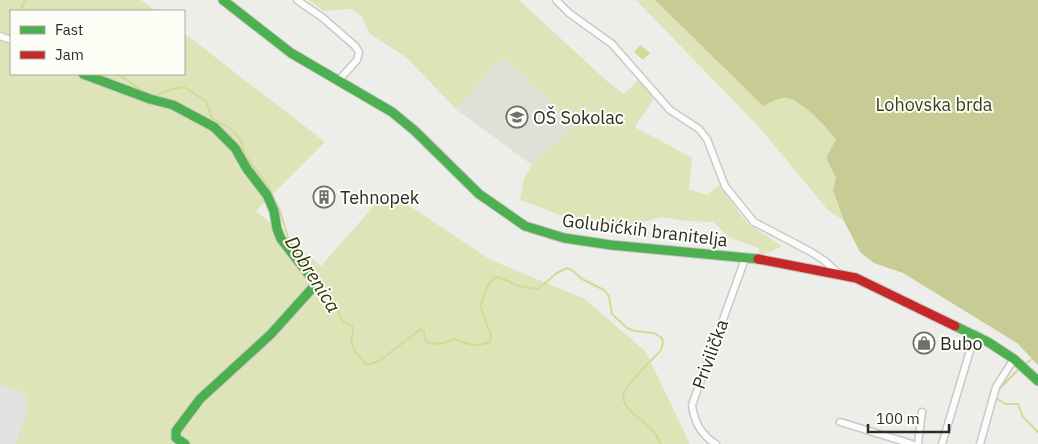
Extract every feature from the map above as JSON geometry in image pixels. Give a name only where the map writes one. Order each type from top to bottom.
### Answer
[{"type":"street","name":"Golubićkih branitelja","points":[[223,0],[291,52],[392,112],[415,131],[478,194],[506,215],[525,226],[564,238],[611,245],[745,258],[839,274],[866,282],[916,308],[974,334],[1014,359],[1038,381]]},
{"type":"street","points":[[297,0],[323,18],[355,46],[359,52],[357,60],[339,80]]},
{"type":"street","points":[[556,0],[569,13],[612,44],[670,110],[699,129],[707,139],[725,186],[754,222],[811,252],[824,260],[839,274]]},
{"type":"street","points":[[86,75],[150,99],[173,105],[214,127],[235,148],[247,169],[267,195],[274,211],[277,230],[281,239],[316,284],[270,334],[200,398],[176,432],[176,438],[185,444]]},
{"type":"street","name":"Privilička","points":[[716,444],[704,436],[699,428],[692,405],[745,258]]},
{"type":"street","points":[[942,444],[974,334]]},
{"type":"street","points":[[980,444],[996,387],[1014,359]]},
{"type":"street","points":[[918,444],[922,412]]},
{"type":"street","points":[[840,422],[912,444]]},
{"type":"shaded area","points":[[0,0],[141,0],[155,10],[10,10],[10,75],[185,75],[185,34],[325,142],[256,211],[321,266],[387,191],[491,260],[585,299],[646,352],[690,444],[0,444]]},
{"type":"shaded area","points":[[309,0],[519,0],[608,82],[624,94],[638,80],[654,98],[635,127],[692,158],[689,189],[707,195],[719,185],[747,223],[782,246],[763,255],[760,254],[758,248],[729,237],[713,222],[686,221],[663,217],[630,225],[563,216],[520,200],[524,178],[532,165],[576,124],[502,57],[456,109],[407,58],[370,34],[362,17],[352,9],[323,11]]},
{"type":"shaded area","points":[[636,0],[655,0],[763,106],[780,98],[786,98],[799,103],[836,139],[826,158],[836,178],[833,190],[844,221],[827,209],[759,127]]},
{"type":"shaded area","points":[[640,45],[650,53],[643,60],[634,52]]},
{"type":"shaded area","name":"OŠ Sokolac","points":[[502,57],[576,124],[532,165],[456,109]]},
{"type":"green space","name":"Lohovska brda","points":[[655,0],[1038,0],[1038,365],[1017,343],[903,273],[874,263],[860,252],[844,221],[833,190],[836,178],[826,158],[836,139],[799,103],[786,98],[780,98],[763,106]]},
{"type":"waterway","name":"Dobrenica","points":[[22,10],[22,5],[26,0]]},
{"type":"waterway","name":"Dobrenica","points":[[119,75],[144,92]]},
{"type":"waterway","name":"Dobrenica","points":[[153,96],[184,87],[206,101],[212,118],[231,129],[240,139],[246,156],[268,186],[280,211],[288,237],[302,260]]},
{"type":"waterway","name":"Dobrenica","points":[[317,279],[336,306],[343,322],[352,326],[351,340],[356,353],[366,364],[371,364],[379,361],[421,329],[424,331],[425,339],[428,343],[440,344],[455,339],[472,345],[490,342],[491,335],[480,306],[489,283],[494,278],[499,277],[519,286],[538,289],[557,273],[567,268],[572,270],[582,279],[604,290],[609,296],[612,314],[627,328],[654,333],[662,338],[661,350],[632,381],[623,399],[632,412],[653,431],[661,444]]},
{"type":"waterway","points":[[1024,365],[1032,359]]},
{"type":"waterway","points":[[997,391],[1020,368]]},
{"type":"waterway","points":[[996,398],[1005,404],[1018,404],[1023,417],[1038,432]]},
{"type":"runway","points":[[0,403],[10,406],[0,434]]},
{"type":"traffic: fast","points":[[223,0],[291,53],[392,112],[415,131],[479,194],[525,226],[564,238],[611,245],[758,259]]},
{"type":"traffic: fast","points":[[86,75],[150,99],[173,105],[214,127],[235,148],[247,169],[267,195],[274,211],[281,239],[316,284],[271,334],[200,399],[176,431],[176,438],[185,444]]},
{"type":"traffic: fast","points":[[955,326],[988,342],[1014,359],[1038,381]]},
{"type":"traffic: jam","points":[[758,259],[856,278],[955,326]]},
{"type":"place","name":"OŠ Sokolac","points":[[517,117]]},
{"type":"place","name":"Tehnopek","points":[[324,197]]},
{"type":"place","name":"Bubo","points":[[924,343]]}]
